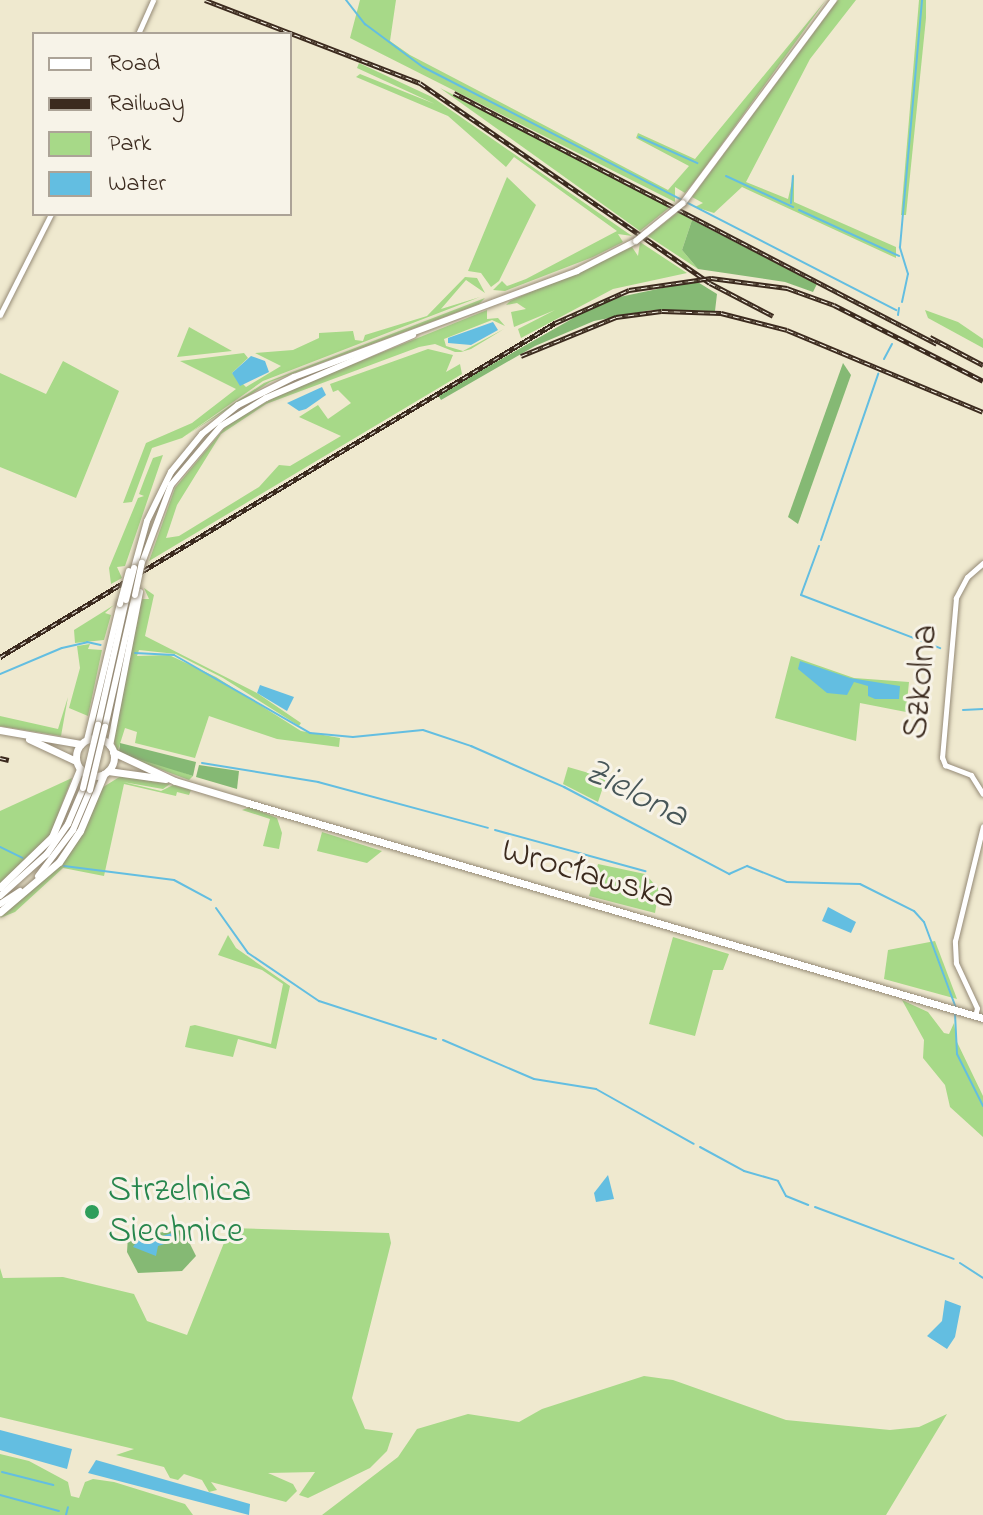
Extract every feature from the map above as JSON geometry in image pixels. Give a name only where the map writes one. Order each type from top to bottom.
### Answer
[{"type":"main road","points":[[76,761],[137,553],[165,480],[219,418],[273,386],[586,267],[636,241],[683,203],[834,0]]},
{"type":"main road","points":[[134,571],[142,563],[171,485],[221,426],[266,398],[431,327]]},
{"type":"main road","points":[[0,912],[33,889],[68,850],[106,772],[138,594],[134,571]]},
{"type":"main road","points":[[0,904],[54,857],[73,830],[87,789],[138,594]]},
{"type":"main road","points":[[102,726],[123,602]]},
{"type":"main road","points":[[0,730],[84,742],[100,739],[112,749],[175,781]]},
{"type":"main road","points":[[20,735],[76,761],[80,769],[91,776],[106,772],[175,781]]},
{"type":"main road","points":[[0,887],[52,837],[80,769]]},
{"type":"main road","name":"Wrocławska","points":[[175,781],[979,1017]]},
{"type":"main road","points":[[0,896],[47,854],[87,789]]},
{"type":"street","points":[[139,32],[153,0]]},
{"type":"street","points":[[0,315],[50,216]]},
{"type":"street","name":"Szkolna","points":[[983,563],[967,577],[956,598],[942,757],[945,765],[971,775],[983,794]]},
{"type":"street","points":[[979,1017],[956,963],[955,941],[983,826]]},
{"type":"green space","points":[[360,0],[396,0],[390,41],[410,55],[668,190],[689,166],[636,138],[638,133],[695,159],[826,0],[698,177],[685,193],[675,187],[675,202],[350,38]]},
{"type":"green space","points":[[838,0],[856,0],[810,59],[746,182],[788,199],[794,173],[794,202],[896,247],[896,258],[742,187],[714,213],[695,207],[703,203],[692,197]]},
{"type":"green space","points":[[919,0],[926,0],[926,18],[906,215],[901,215]]},
{"type":"green space","points":[[359,63],[432,97],[632,236],[618,234],[623,242],[593,257],[505,291],[493,290],[502,281],[507,286],[526,279],[617,231],[514,157],[506,167],[448,116],[356,77],[360,74],[435,104],[357,68]]},
{"type":"green space","points":[[440,88],[511,124],[670,207],[640,231]]},
{"type":"green space","points":[[507,177],[536,205],[499,281],[491,287],[481,273],[468,271]]},
{"type":"green space","points":[[678,212],[692,220],[682,250],[698,269],[648,236]]},
{"type":"green space","points":[[692,220],[817,284],[813,292],[785,282],[698,269],[682,250]]},
{"type":"green space","points":[[640,242],[687,273],[613,289],[521,338],[518,329],[555,310],[514,327],[511,312],[526,309],[517,303],[506,305],[510,301],[632,247],[638,256]]},
{"type":"green space","points":[[465,277],[477,278],[485,293],[466,280],[441,309],[480,297],[263,381],[182,438],[152,448],[132,502],[123,503],[146,443],[192,423],[236,389],[180,361],[244,353],[248,358],[232,373],[246,387],[281,366],[255,353],[293,350],[319,338],[319,333],[353,331],[355,340],[363,341],[365,335],[427,316]]},
{"type":"green space","points":[[696,281],[717,294],[715,311],[651,310],[594,321],[535,346],[441,400],[438,395],[605,300]]},
{"type":"green space","points":[[485,298],[479,304],[270,382],[185,436],[264,383]]},
{"type":"green space","points":[[487,310],[487,319],[498,318],[505,326],[492,320],[444,339],[446,346],[463,351],[504,329],[471,349],[461,352],[455,352],[435,344],[419,347],[266,404],[221,434],[177,505],[166,538],[179,536],[259,487],[279,465],[290,466],[341,436],[299,417],[318,405],[328,419],[351,403],[338,390],[333,392],[330,384],[428,349],[453,355],[446,372],[460,364],[462,374],[149,561],[175,488],[227,425],[284,392]]},
{"type":"green space","points":[[925,310],[958,322],[983,339],[983,348],[928,318]]},
{"type":"green space","points":[[189,327],[232,351],[177,357]]},
{"type":"green space","points":[[63,361],[119,391],[76,498],[0,467],[0,373],[46,394]]},
{"type":"green space","points":[[843,363],[851,375],[798,524],[788,517]]},
{"type":"green space","points":[[163,455],[125,566],[117,567],[122,578],[111,584],[109,568],[138,498],[144,496],[139,494],[153,458]]},
{"type":"green space","points":[[144,588],[154,595],[145,636],[257,693],[301,723],[299,726],[223,678],[176,654],[139,650],[137,656],[169,655],[216,677],[301,731],[340,738],[339,747],[277,739],[209,716],[195,758],[135,743],[137,732],[125,728],[118,750],[193,776],[189,780],[117,753],[113,737],[142,599],[149,599]]},
{"type":"green space","points":[[114,605],[105,613],[111,615],[104,640],[75,643],[74,630]]},
{"type":"green space","points":[[90,644],[88,649],[102,650],[88,716],[69,708],[80,668],[77,646]]},
{"type":"green space","points":[[791,656],[854,678],[909,682],[906,712],[860,703],[856,741],[775,718]]},
{"type":"green space","points":[[68,697],[61,736],[0,726],[0,716],[58,729]]},
{"type":"green space","points":[[120,743],[196,762],[193,776],[119,753]]},
{"type":"green space","points":[[199,765],[239,771],[237,789],[196,777]]},
{"type":"green space","points":[[568,767],[606,778],[598,802],[563,784]]},
{"type":"green space","points":[[121,776],[170,784],[163,789],[123,782],[161,791],[173,785],[191,790],[189,795],[177,792],[176,796],[124,784],[104,876],[63,868],[15,912],[0,918],[61,863],[77,842],[100,789]]},
{"type":"green space","points":[[72,778],[50,835],[0,885],[0,811]]},
{"type":"green space","points":[[250,807],[277,818],[282,833],[279,849],[263,846],[270,819],[242,810]]},
{"type":"green space","points":[[322,832],[382,851],[367,863],[317,851]]},
{"type":"green space","points":[[598,864],[645,874],[659,889],[655,913],[589,896]]},
{"type":"green space","points":[[228,935],[236,948],[290,986],[276,1049],[238,1039],[233,1057],[185,1047],[190,1026],[195,1025],[271,1044],[283,984],[262,970],[218,955]]},
{"type":"green space","points":[[673,937],[729,954],[723,970],[713,970],[695,1036],[649,1024]]},
{"type":"green space","points":[[935,941],[957,999],[884,979],[888,950]]},
{"type":"green space","points":[[902,1000],[928,1012],[944,1033],[949,1034],[954,1023],[957,1042],[983,1096],[983,1137],[950,1107],[945,1085],[923,1058],[924,1040]]},
{"type":"green space","points":[[230,1228],[389,1233],[391,1243],[352,1398],[365,1429],[393,1433],[387,1451],[370,1468],[308,1498],[299,1495],[315,1472],[268,1473],[293,1484],[297,1491],[286,1502],[211,1482],[217,1490],[209,1492],[202,1480],[184,1474],[178,1480],[170,1478],[164,1467],[116,1455],[134,1449],[0,1417],[0,1268],[3,1278],[63,1277],[134,1294],[147,1321],[187,1335]]},
{"type":"green space","points":[[183,1230],[196,1256],[182,1271],[138,1273],[127,1252],[128,1236]]},
{"type":"green space","points":[[644,1376],[673,1380],[786,1420],[890,1430],[919,1427],[947,1414],[886,1515],[322,1515],[398,1457],[417,1429],[468,1414],[519,1422],[542,1409]]},
{"type":"green space","points":[[0,1454],[29,1461],[68,1482],[71,1496],[79,1498],[85,1482],[93,1479],[114,1482],[185,1504],[193,1515],[0,1515]]},
{"type":"water","points":[[493,322],[498,330],[471,345],[448,343],[448,338]]},
{"type":"water","points":[[251,356],[265,361],[269,372],[240,386],[232,373]]},
{"type":"water","points":[[322,387],[326,395],[306,409],[299,411],[287,403]]},
{"type":"water","points":[[800,661],[850,678],[900,686],[899,699],[875,699],[868,696],[868,686],[854,682],[847,695],[827,693],[798,669]]},
{"type":"water","points":[[260,685],[294,697],[287,711],[257,693]]},
{"type":"water","points":[[828,907],[856,922],[851,933],[822,921]]},
{"type":"water","points":[[608,1175],[614,1199],[596,1202],[594,1193]]},
{"type":"water","points":[[172,1233],[171,1242],[158,1246],[156,1256],[133,1247],[141,1235],[149,1240]]},
{"type":"water","points":[[945,1300],[961,1306],[955,1337],[947,1349],[927,1336],[942,1321]]},
{"type":"water","points":[[0,1430],[72,1449],[67,1469],[0,1450]]},
{"type":"water","points":[[96,1460],[250,1504],[249,1515],[88,1473]]},
{"type":"waterway","points":[[346,0],[365,24],[423,67],[896,310]]},
{"type":"waterway","points":[[902,302],[908,274],[900,247],[922,0]]},
{"type":"waterway","points":[[639,137],[697,163]]},
{"type":"waterway","points":[[726,176],[793,207]]},
{"type":"waterway","points":[[791,203],[793,176]]},
{"type":"waterway","points":[[799,210],[899,256]]},
{"type":"waterway","points":[[898,315],[899,308]]},
{"type":"waterway","points":[[884,359],[892,344]]},
{"type":"waterway","points":[[821,540],[878,374]]},
{"type":"waterway","points":[[819,546],[801,595],[940,648]]},
{"type":"waterway","name":"Zielona","points":[[0,674],[62,648],[87,642],[101,645]]},
{"type":"waterway","name":"Zielona","points":[[135,653],[174,655],[310,733],[353,737],[423,730],[471,746],[564,787],[729,874],[747,866],[787,882],[860,884],[914,911],[924,922],[956,1008]]},
{"type":"waterway","points":[[963,710],[983,709]]},
{"type":"waterway","points":[[202,763],[318,782],[488,828]]},
{"type":"waterway","points":[[495,830],[645,871]]},
{"type":"waterway","points":[[0,847],[23,858]]},
{"type":"waterway","points":[[64,866],[174,880],[211,900]]},
{"type":"waterway","points":[[216,908],[248,953],[319,1001],[436,1039]]},
{"type":"waterway","name":"Zielona","points":[[955,1014],[957,1054],[983,1106]]},
{"type":"waterway","points":[[443,1040],[534,1079],[596,1089],[694,1144]]},
{"type":"waterway","points":[[700,1147],[744,1171],[778,1181],[786,1196],[808,1205]]},
{"type":"waterway","points":[[815,1207],[954,1259]]},
{"type":"waterway","points":[[960,1263],[983,1278]]},
{"type":"waterway","points":[[2,1472],[53,1485]]},
{"type":"waterway","points":[[0,1495],[59,1511]]},
{"type":"waterway","points":[[66,1515],[68,1507]]},
{"type":"railway","points":[[205,0],[288,32]]},
{"type":"railway","points":[[292,34],[420,83],[710,283],[773,316]]},
{"type":"railway","points":[[454,93],[937,344]]},
{"type":"railway","points":[[0,657],[555,323],[629,290],[711,278],[787,288],[834,305],[983,381]]},
{"type":"railway","points":[[521,356],[616,317],[662,311],[721,313],[787,330],[983,412]]},
{"type":"railway","points":[[930,337],[983,365]]},
{"type":"railway","points":[[0,758],[9,760]]},
{"type":"place","name":"Strzelnica Siechnice","points":[[92,1212]]}]
